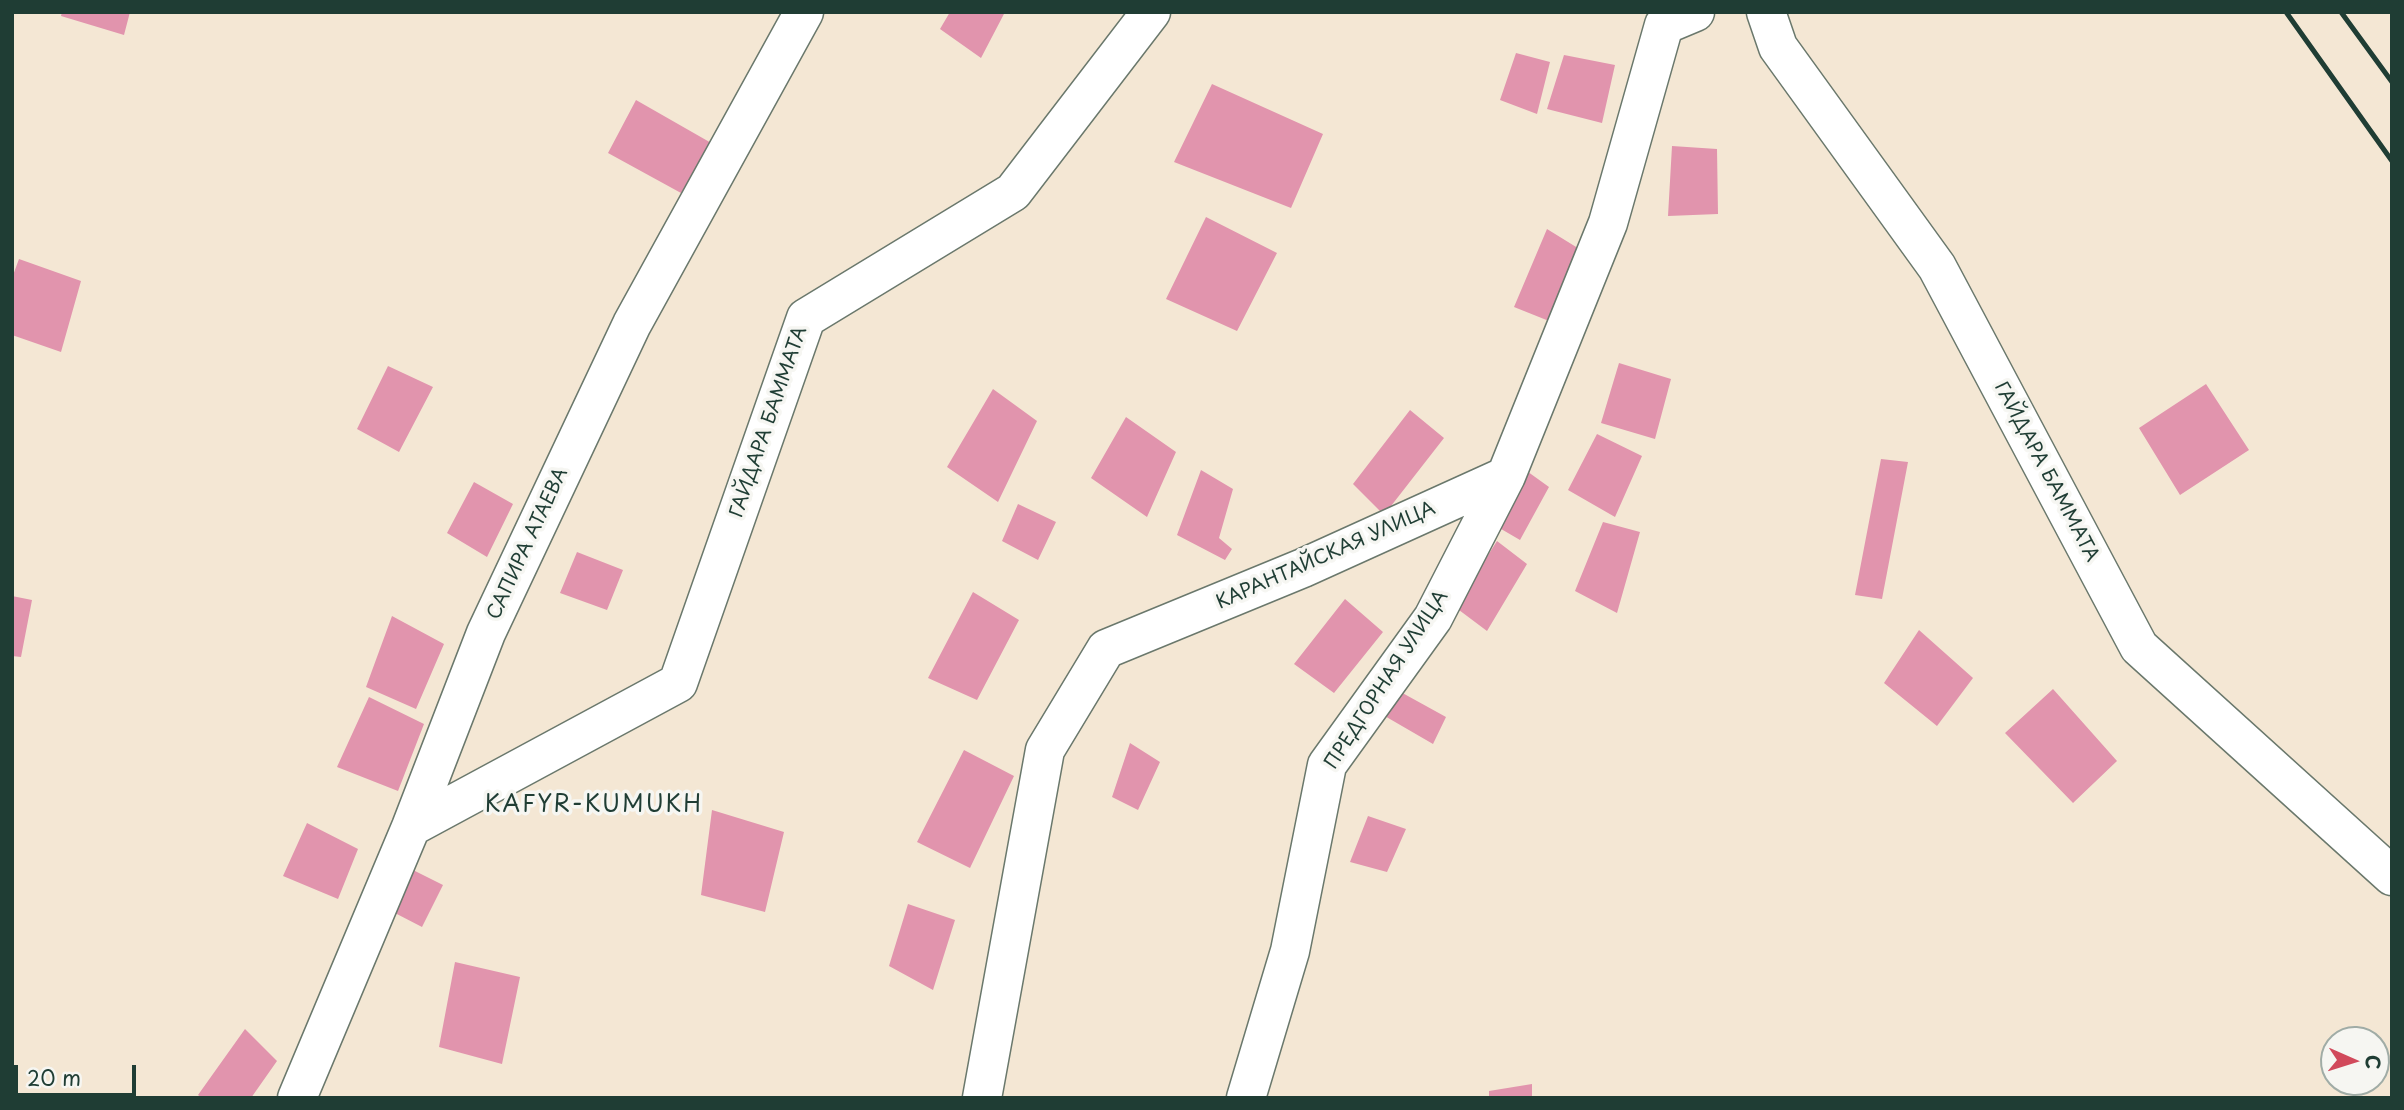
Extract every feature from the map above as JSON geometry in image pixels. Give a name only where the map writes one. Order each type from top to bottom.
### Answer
[{"type":"street","name":"САПИРА АТАЕВА","points":[[297,1098],[411,827],[486,633],[632,324],[804,12]]},
{"type":"street","name":"ГАЙДАРА БАММАТА","points":[[411,827],[678,683],[806,318],[1013,192],[1151,12]]},
{"type":"street","points":[[1506,476],[1608,223],[1664,25],[1695,12]]},
{"type":"street","name":"ГАЙДАРА БАММАТА","points":[[1766,12],[1778,47],[1937,267],[2139,647],[2392,876]]},
{"type":"street","name":"КАРАНТАЙСКАЯ УЛИЦА","points":[[982,1098],[1045,750],[1106,649],[1303,568],[1506,476]]},
{"type":"street","name":"ПРЕДГОРНАЯ УЛИЦА","points":[[1246,1098],[1290,951],[1327,765],[1433,618],[1506,476]]},
{"type":"building","points":[[62,12],[130,12],[124,35],[61,16]]},
{"type":"building","points":[[950,12],[1005,12],[981,58],[940,29]]},
{"type":"building","points":[[1516,53],[1550,62],[1537,114],[1500,100]]},
{"type":"building","points":[[1564,55],[1615,65],[1602,123],[1547,109]]},
{"type":"building","points":[[1212,84],[1323,134],[1291,208],[1174,162]]},
{"type":"building","points":[[636,100],[713,144],[681,193],[608,153]]},
{"type":"building","points":[[1672,146],[1717,149],[1718,214],[1668,216]]},
{"type":"building","points":[[1206,217],[1277,253],[1237,331],[1166,299]]},
{"type":"building","points":[[1547,229],[1581,250],[1554,323],[1514,307]]},
{"type":"building","points":[[19,259],[81,281],[61,352],[12,335],[12,278]]},
{"type":"building","points":[[1619,363],[1671,379],[1655,439],[1601,423]]},
{"type":"building","points":[[388,366],[433,387],[399,452],[357,429]]},
{"type":"building","points":[[2206,384],[2249,450],[2180,495],[2139,428]]},
{"type":"building","points":[[993,389],[1037,421],[998,502],[947,467]]},
{"type":"building","points":[[1410,410],[1444,438],[1384,515],[1353,484]]},
{"type":"building","points":[[1126,417],[1176,452],[1147,517],[1091,478]]},
{"type":"building","points":[[1597,434],[1642,456],[1615,517],[1568,490]]},
{"type":"building","points":[[1881,459],[1908,462],[1882,599],[1855,595]]},
{"type":"building","points":[[1524,469],[1549,487],[1520,540],[1496,526]]},
{"type":"building","points":[[1201,470],[1233,489],[1219,538],[1232,549],[1225,560],[1177,535]]},
{"type":"building","points":[[474,482],[513,504],[487,557],[447,533]]},
{"type":"building","points":[[1018,504],[1056,522],[1038,560],[1002,541]]},
{"type":"building","points":[[1603,522],[1640,532],[1617,613],[1575,591]]},
{"type":"building","points":[[1497,541],[1527,564],[1487,631],[1455,607]]},
{"type":"building","points":[[577,552],[623,570],[607,610],[560,593]]},
{"type":"building","points":[[973,592],[1019,620],[977,700],[928,678]]},
{"type":"building","points":[[12,596],[32,600],[21,657],[12,656]]},
{"type":"building","points":[[1345,599],[1383,632],[1334,693],[1294,664]]},
{"type":"building","points":[[392,616],[444,644],[416,709],[366,687]]},
{"type":"building","points":[[1919,630],[1973,678],[1937,726],[1884,683]]},
{"type":"building","points":[[2053,689],[2117,761],[2073,803],[2005,733]]},
{"type":"building","points":[[1397,690],[1446,717],[1433,744],[1383,715]]},
{"type":"building","points":[[369,697],[424,724],[398,791],[337,767]]},
{"type":"building","points":[[1130,743],[1160,762],[1138,810],[1112,797]]},
{"type":"building","points":[[964,750],[1014,776],[970,868],[917,842]]},
{"type":"building","points":[[712,810],[784,832],[765,912],[701,895]]},
{"type":"building","points":[[1368,816],[1406,829],[1387,872],[1350,862]]},
{"type":"building","points":[[307,823],[358,849],[338,899],[283,876]]},
{"type":"building","points":[[413,870],[443,885],[422,927],[393,912]]},
{"type":"building","points":[[908,904],[955,920],[933,990],[889,966]]},
{"type":"building","points":[[455,962],[520,977],[502,1064],[439,1047]]},
{"type":"building","points":[[245,1029],[277,1061],[251,1098],[202,1098],[198,1095]]},
{"type":"building","points":[[1532,1084],[1532,1098],[1489,1098],[1489,1091]]},
{"type":"railway","points":[[2286,12],[2392,161]]},
{"type":"railway","points":[[2341,12],[2392,82]]},
{"type":"district","name":"KAFYR-KUMUKH","points":[[594,806]]}]
